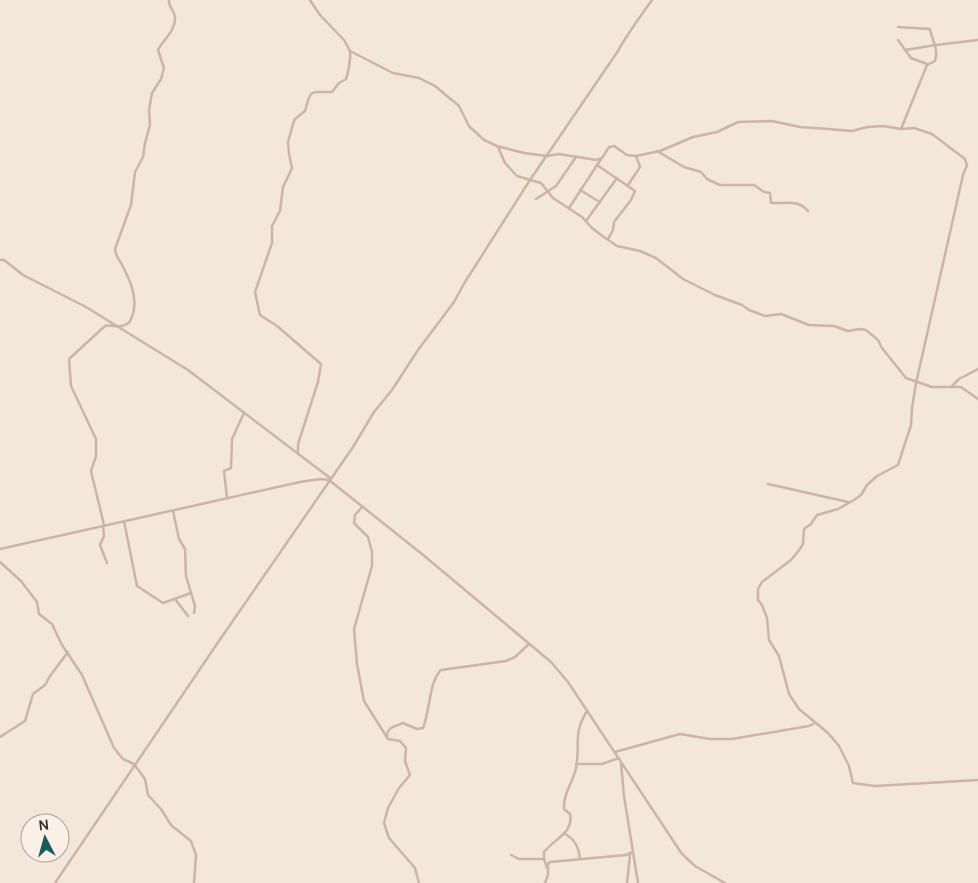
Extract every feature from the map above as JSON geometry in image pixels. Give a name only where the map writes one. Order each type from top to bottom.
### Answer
[{"type":"street","points":[[107,563],[100,545],[104,536],[103,525],[91,471],[96,456],[96,439],[71,386],[69,363],[70,356],[84,347],[91,337],[104,326],[126,325],[130,321],[135,301],[129,281],[115,249],[131,205],[135,172],[143,157],[150,126],[148,110],[152,93],[161,78],[164,68],[158,50],[175,21],[175,15],[168,0]]},
{"type":"street","points":[[298,454],[297,446],[322,366],[299,344],[260,315],[255,292],[272,243],[272,226],[280,211],[283,187],[292,168],[288,154],[288,142],[294,121],[305,111],[312,94],[315,92],[332,92],[339,83],[346,79],[348,64],[351,58],[350,51],[344,40],[320,15],[310,0]]},
{"type":"street","points":[[56,883],[353,447],[374,412],[392,390],[418,350],[454,302],[530,180],[602,76],[620,48],[621,43],[652,0]]},
{"type":"street","points":[[898,27],[930,29],[936,46],[936,60],[928,64],[901,129]]},
{"type":"street","points":[[898,40],[914,59],[928,64]]},
{"type":"street","points":[[905,50],[978,40]]},
{"type":"street","points":[[350,51],[393,74],[419,78],[435,86],[459,106],[469,126],[484,140],[497,146],[524,154],[547,156],[559,154],[590,160],[602,158]]},
{"type":"street","points":[[568,208],[609,147],[612,146],[627,155],[636,156],[657,151],[694,137],[717,132],[742,122],[772,121],[800,127],[852,130],[884,126],[901,129],[914,128],[932,134],[964,157],[967,162],[916,382],[912,408],[912,425],[897,466],[881,474],[867,485],[860,495],[850,502],[838,509],[817,516],[803,530],[803,544],[796,554],[762,582],[758,589],[758,600],[763,607],[769,640],[779,656],[789,694],[799,709],[828,733],[839,746],[847,761],[852,780],[855,784],[875,786],[978,780]]},
{"type":"street","points":[[497,146],[505,163],[515,175],[541,183],[556,200],[582,217],[592,228],[617,246],[640,251],[654,257],[683,279],[760,315],[770,317],[781,314],[808,325],[834,326],[845,331],[866,330],[878,340],[903,376],[932,387],[963,388],[978,399]]},
{"type":"street","points":[[657,151],[684,167],[701,172],[707,179],[720,185],[756,186],[764,192],[770,193],[772,204],[796,203],[803,205],[808,211]]},
{"type":"street","points":[[628,185],[640,168],[636,156]]},
{"type":"street","points":[[536,199],[556,186],[576,157]]},
{"type":"street","points":[[597,166],[636,192],[614,222],[613,230],[608,239]]},
{"type":"street","points":[[586,221],[601,203],[617,178]]},
{"type":"street","points":[[580,190],[601,203]]},
{"type":"street","points":[[0,260],[4,260],[23,275],[66,296],[118,326],[188,370],[330,479],[529,644],[559,671],[588,711],[682,854],[695,866],[725,883]]},
{"type":"street","points":[[952,387],[960,379],[978,369]]},
{"type":"street","points":[[227,498],[224,471],[231,468],[232,439],[244,412]]},
{"type":"street","points":[[0,548],[300,482],[330,479]]},
{"type":"street","points":[[768,484],[850,502]]},
{"type":"street","points":[[362,507],[355,515],[354,522],[370,540],[372,560],[354,629],[357,662],[364,701],[387,737],[390,740],[400,741],[406,750],[406,761],[410,777],[401,786],[388,808],[385,827],[391,840],[414,867],[419,883]]},
{"type":"street","points":[[173,511],[179,539],[185,549],[185,572],[196,606],[194,613]]},
{"type":"street","points":[[124,521],[137,586],[161,602],[166,603],[191,593]]},
{"type":"street","points":[[0,562],[21,581],[37,602],[40,614],[52,624],[59,640],[85,681],[112,744],[124,759],[135,766],[146,781],[147,792],[150,797],[173,827],[192,841],[196,855],[194,883]]},
{"type":"street","points":[[175,599],[188,616]]},
{"type":"street","points":[[387,737],[387,733],[391,728],[403,723],[417,729],[423,728],[427,718],[434,681],[441,670],[506,661],[515,657],[529,644]]},
{"type":"street","points":[[0,737],[25,721],[33,694],[45,686],[68,652]]},
{"type":"street","points":[[569,836],[570,816],[564,809],[564,805],[576,764],[579,726],[588,711]]},
{"type":"street","points":[[615,752],[680,734],[710,739],[738,738],[809,726],[815,723]]},
{"type":"street","points":[[576,764],[602,764],[620,760]]},
{"type":"street","points":[[620,760],[631,853],[638,883]]},
{"type":"street","points":[[548,868],[544,854],[568,829]]},
{"type":"street","points":[[564,834],[569,836],[578,847],[580,859]]},
{"type":"street","points":[[546,883],[550,862],[631,853]]},
{"type":"street","points":[[627,883],[631,853]]},
{"type":"street","points":[[511,854],[519,859],[544,859]]}]
